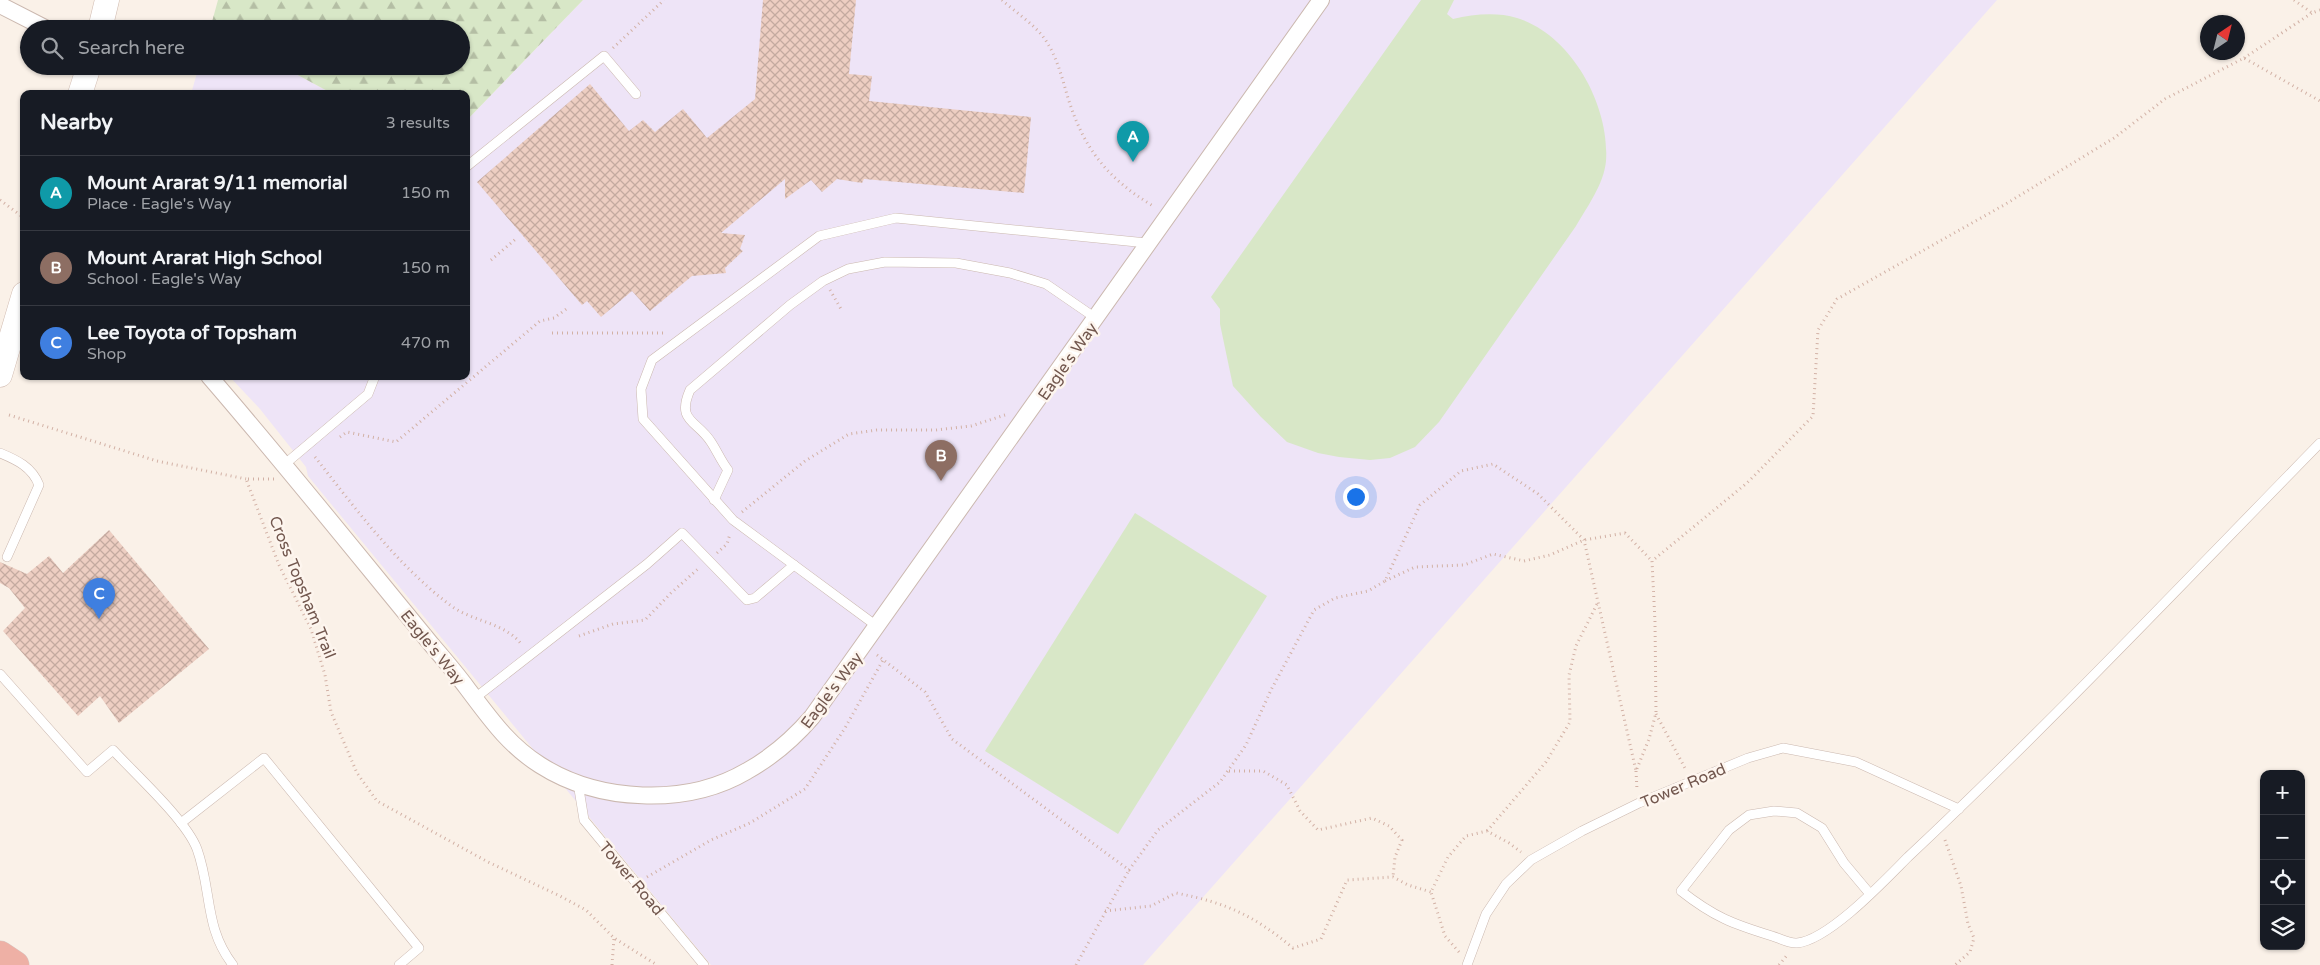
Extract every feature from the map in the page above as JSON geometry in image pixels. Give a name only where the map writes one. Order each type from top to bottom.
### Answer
[{"type":"highway","points":[[0,955],[15,965]]},
{"type":"main road","points":[[102,20],[107,0]]},
{"type":"main road","points":[[81,90],[86,75]]},
{"type":"main road","points":[[0,375],[20,308]]},
{"type":"street","name":"Eagle's Way","points":[[213,380],[291,465],[333,526],[475,698],[496,728],[516,748],[540,765],[578,783],[608,792],[653,795],[687,792],[718,784],[745,772],[791,740],[812,717],[1321,0]]},
{"type":"street","points":[[0,5],[29,20]]},
{"type":"lane","points":[[470,164],[604,56],[636,94]]},
{"type":"lane","points":[[878,626],[733,520],[643,419],[641,389],[652,360],[819,236],[896,218],[1147,243]]},
{"type":"lane","points":[[714,500],[728,470],[711,441],[687,417],[684,403],[690,390],[790,305],[823,281],[848,269],[885,262],[956,263],[1010,273],[1046,284],[1096,319]]},
{"type":"lane","points":[[291,465],[368,394],[373,380]]},
{"type":"lane","points":[[1870,894],[1844,863],[1822,828],[1797,813],[1774,811],[1749,815],[1729,830],[1681,891],[1704,909],[1731,923],[1796,943],[1816,936],[1828,929],[1870,894],[1959,809],[2320,443]]},
{"type":"lane","points":[[0,453],[26,466],[35,475],[39,485],[8,557]]},
{"type":"lane","points":[[475,698],[529,654],[647,564],[682,533],[747,600],[755,598],[794,565]]},
{"type":"lane","points":[[0,674],[87,772],[113,750],[181,823],[196,847],[205,877],[209,913],[223,952],[233,965]]},
{"type":"lane","name":"Tower Road","points":[[1467,964],[1489,908],[1506,884],[1531,860],[1582,831],[1639,803],[1748,758],[1782,748],[1856,762],[1959,809]]},
{"type":"lane","points":[[181,823],[264,758],[419,948],[399,965]]},
{"type":"lane","name":"Tower Road","points":[[578,783],[584,820],[704,965]]},
{"type":"path","points":[[604,56],[664,0]]},
{"type":"path","points":[[1002,0],[1044,37],[1061,71],[1076,124],[1088,147],[1108,173],[1153,206]]},
{"type":"path","points":[[2294,0],[2312,12]]},
{"type":"path","points":[[2245,57],[2312,12],[2320,10]]},
{"type":"path","points":[[2245,59],[2320,101]]},
{"type":"path","points":[[1652,562],[1747,483],[1813,416],[1818,330],[1837,299],[2004,205],[2114,138],[2164,98],[2240,60]]},
{"type":"path","points":[[0,200],[20,215]]},
{"type":"path","points":[[491,260],[517,238]]},
{"type":"path","points":[[470,380],[540,321],[554,318],[569,307]]},
{"type":"path","points":[[552,333],[665,333]]},
{"type":"path","points":[[334,442],[347,432],[396,442],[470,380]]},
{"type":"path","points":[[574,637],[613,624],[645,620],[671,593],[727,544],[733,520],[805,461],[849,434],[877,430],[936,430],[971,426],[1010,413]]},
{"type":"path","points":[[9,415],[157,462],[246,479],[282,479],[291,465],[308,461],[321,452]]},
{"type":"path","points":[[314,457],[375,534],[416,576],[452,607],[514,634],[529,654]]},
{"type":"path","points":[[1384,581],[1420,505],[1461,471],[1493,464],[1538,494],[1584,540],[1636,771],[1639,803]]},
{"type":"path","name":"Cross Topsham Trail","points":[[246,479],[279,566],[311,629],[325,675],[330,712],[357,773],[377,802],[488,862],[586,910],[614,938],[657,965]]},
{"type":"path","points":[[1076,965],[1129,870],[1158,830],[1220,782],[1246,745],[1271,690],[1314,610],[1335,598],[1368,591],[1384,581],[1415,568],[1464,565],[1493,554],[1524,561],[1550,555],[1584,540],[1625,533],[1652,562],[1655,622],[1656,713],[1650,739],[1636,771]]},
{"type":"path","points":[[1467,964],[1445,936],[1431,892],[1448,857],[1466,836],[1487,831],[1546,762],[1570,722],[1569,675],[1576,646],[1598,602]]},
{"type":"path","points":[[864,646],[925,692],[952,739],[1129,870]]},
{"type":"path","points":[[637,884],[710,840],[750,823],[805,789],[845,728],[883,660]]},
{"type":"path","points":[[1656,713],[1691,782]]},
{"type":"path","points":[[1228,771],[1263,771],[1287,785],[1300,811],[1318,830],[1372,818],[1389,826],[1402,840],[1395,857],[1393,877]]},
{"type":"path","points":[[1940,827],[1961,886],[1968,924],[1974,938],[1970,952],[1955,965]]},
{"type":"path","points":[[1487,831],[1509,842],[1531,860]]},
{"type":"path","points":[[1105,911],[1151,906],[1176,893],[1214,900],[1242,912],[1271,930],[1293,948],[1321,939],[1347,880],[1393,877],[1408,885],[1431,892]]},
{"type":"path","points":[[612,965],[614,938]]},
{"type":"shaded area","points":[[583,0],[1997,0],[1143,965],[711,965],[308,476],[306,467],[260,409],[233,380],[470,380],[470,117]]},
{"type":"shaded area","points":[[196,75],[298,75],[326,90],[192,90]]},
{"type":"green space","points":[[218,0],[583,0],[470,117],[470,90],[326,90],[298,75],[470,75],[470,20],[212,20]]},
{"type":"green space","points":[[1421,0],[1454,0],[1447,14],[1453,19],[1485,14],[1517,18],[1537,27],[1555,40],[1584,75],[1594,96],[1602,118],[1606,140],[1605,170],[1594,195],[1576,226],[1439,422],[1415,447],[1390,458],[1370,460],[1318,453],[1287,442],[1233,386],[1220,324],[1220,309],[1211,297]]},
{"type":"green space","points":[[1135,513],[1267,596],[1118,834],[985,751]]},
{"type":"building","points":[[763,0],[856,0],[849,74],[872,76],[869,101],[1031,117],[1024,193],[864,179],[862,183],[837,179],[822,192],[811,180],[785,199],[785,179],[721,233],[745,235],[740,249],[743,251],[725,268],[726,273],[692,276],[650,311],[632,291],[601,317],[587,301],[582,305],[477,182],[590,84],[629,131],[643,120],[655,132],[683,109],[707,138],[755,99]]},
{"type":"building","points":[[109,530],[209,649],[119,723],[100,696],[78,716],[3,631],[25,608],[9,588],[0,583],[0,562],[27,574],[49,556],[63,573]]},
{"type":"place","name":"Mount Ararat 9/11 memorial","points":[[1133,162]]},
{"type":"place","name":"Mount Ararat High School","points":[[941,481]]},
{"type":"place","name":"Lee Toyota of Topsham","points":[[99,619]]}]
